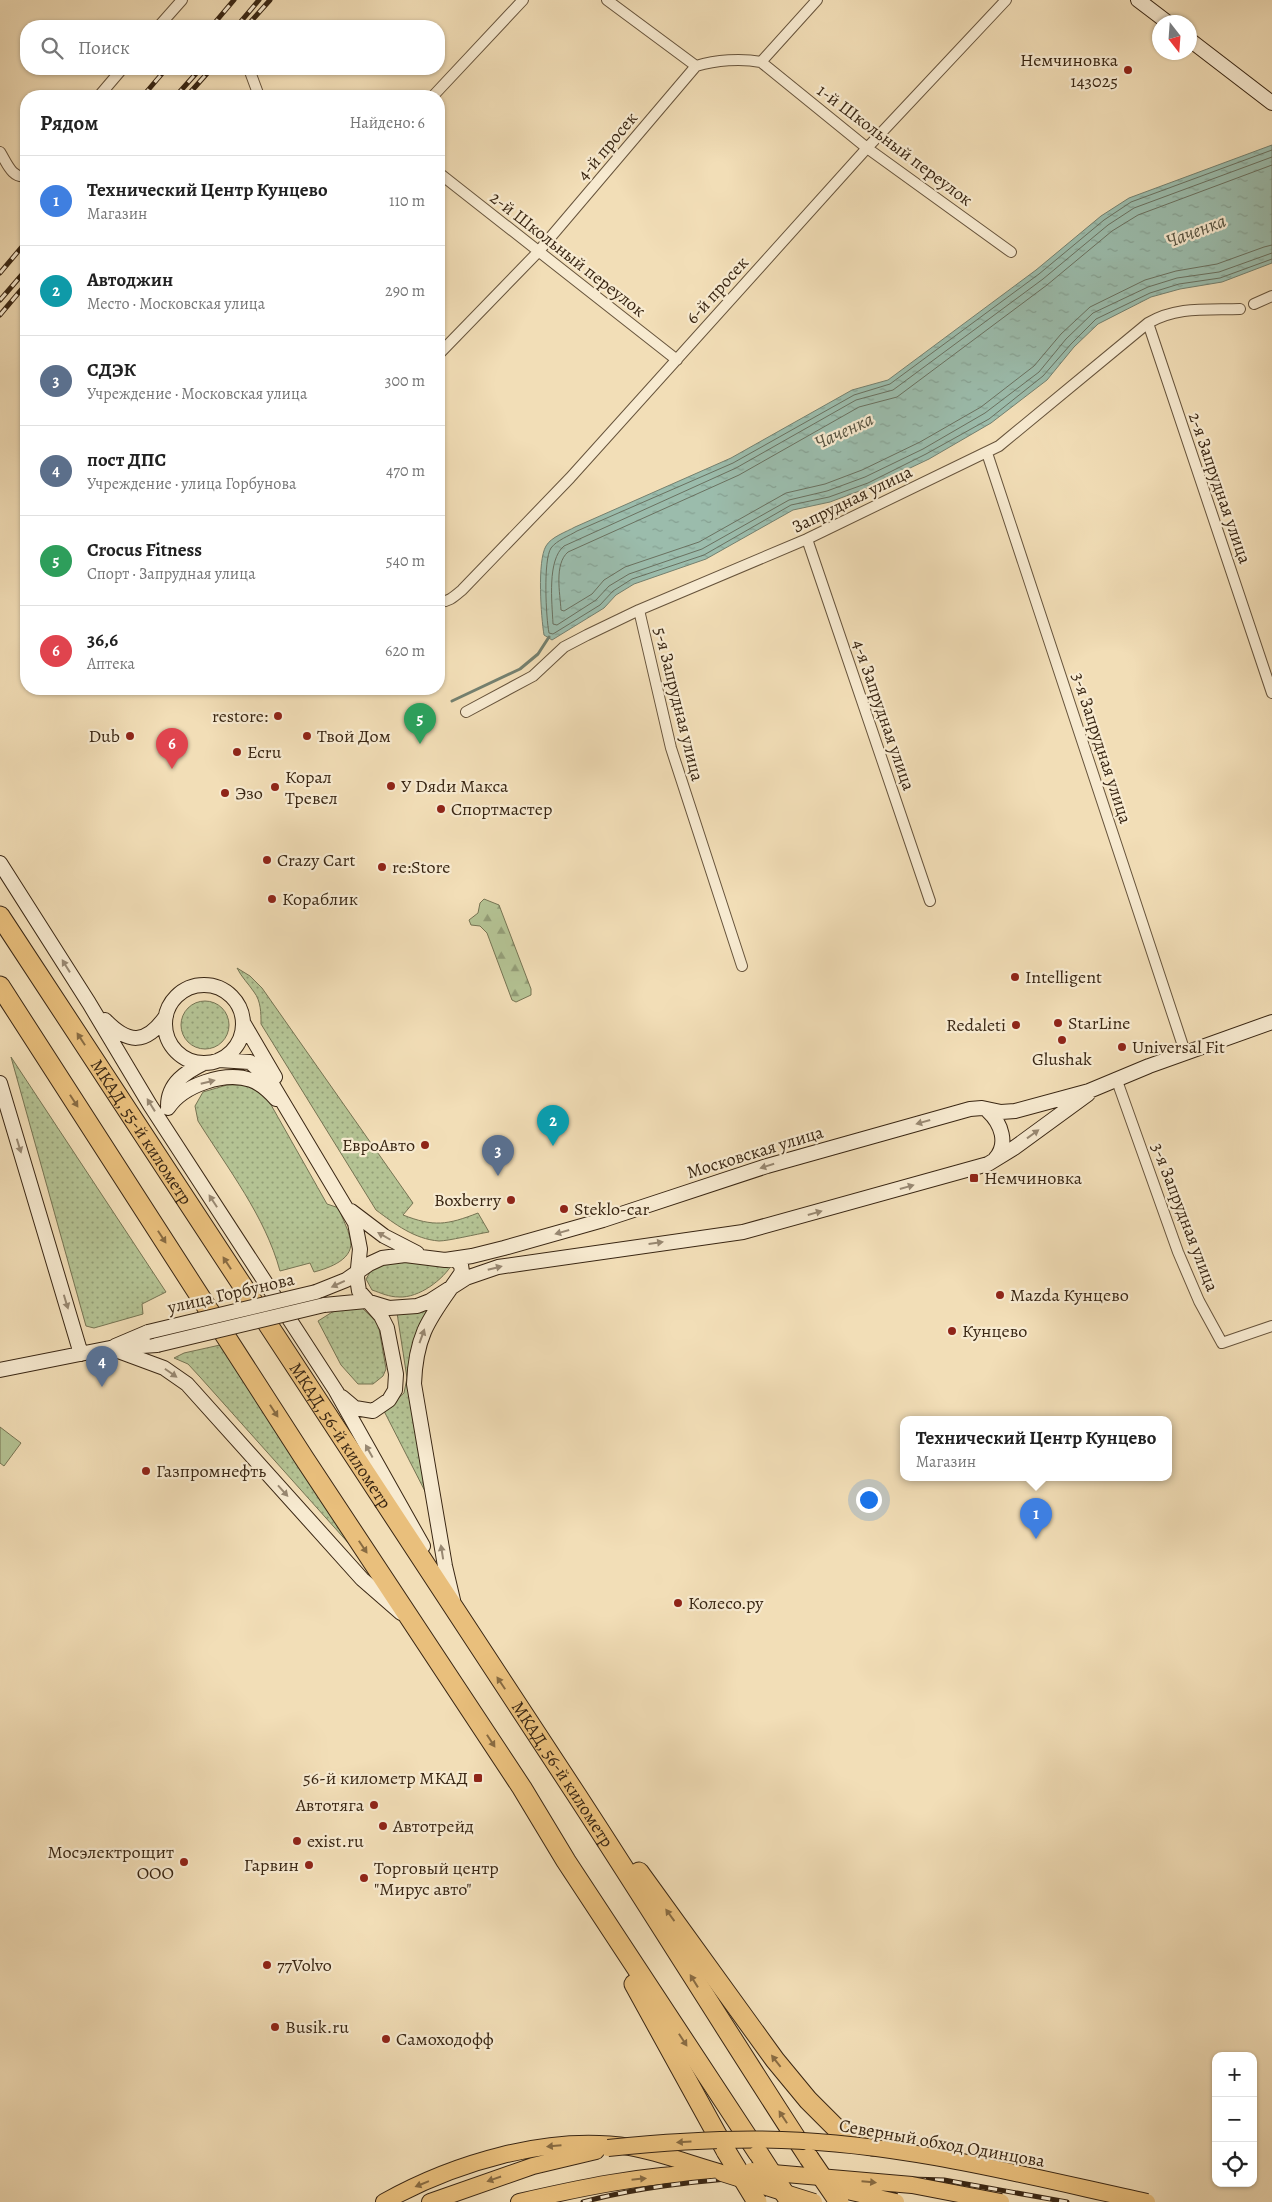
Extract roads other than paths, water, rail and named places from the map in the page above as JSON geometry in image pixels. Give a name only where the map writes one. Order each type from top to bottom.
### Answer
[{"type":"highway","name":"МКАД, 55-й километр","points":[[0,916],[282,1348]]},
{"type":"highway","points":[[0,986],[248,1370],[522,1788],[566,1861],[726,2151],[757,2202]]},
{"type":"highway","name":"МКАД, 56-й километр","points":[[282,1348],[578,1797],[737,2049],[839,2202]]},
{"type":"highway","points":[[578,1797],[643,1877],[781,2066],[808,2100],[840,2132],[860,2142],[909,2156],[1025,2183],[1141,2202]]},
{"type":"highway","points":[[566,1861],[790,2202]]},
{"type":"main road","name":"Северный обход Одинцова","points":[[430,2202],[533,2166],[608,2148],[712,2140],[783,2140],[836,2144],[969,2164],[1147,2202]]},
{"type":"main road","points":[[384,2202],[398,2194],[461,2168],[527,2148],[570,2144],[630,2147],[762,2184],[814,2202]]},
{"type":"main road","points":[[519,2202],[591,2186],[700,2173],[751,2171],[912,2185],[1001,2202]]},
{"type":"main road","points":[[751,2171],[896,2202]]},
{"type":"street","points":[[164,20],[182,0]]},
{"type":"street","points":[[439,90],[523,0]]},
{"type":"street","points":[[607,0],[696,66],[708,62],[751,60],[761,62],[817,0]]},
{"type":"street","name":"6-й просек","points":[[445,602],[462,590],[564,485],[867,148],[1006,0]]},
{"type":"street","points":[[1138,0],[1158,15]]},
{"type":"street","points":[[1197,45],[1272,103]]},
{"type":"street","name":"1-й Школьный переулок","points":[[761,62],[867,148],[1011,252]]},
{"type":"street","name":"4-й просек","points":[[445,348],[538,252],[696,66]]},
{"type":"street","points":[[103,90],[117,75]]},
{"type":"street","points":[[251,75],[257,90]]},
{"type":"street","points":[[0,152],[14,175],[20,177]]},
{"type":"street","name":"2-й Школьный переулок","points":[[445,178],[677,360]]},
{"type":"street","points":[[1254,304],[1272,296]]},
{"type":"street","name":"Запрудная улица","points":[[466,712],[533,676],[564,647],[639,610],[807,539],[987,453],[999,446],[1059,398],[1148,323],[1173,312],[1191,309],[1240,309]]},
{"type":"street","name":"2-я Запрудная улица","points":[[1148,323],[1272,693]]},
{"type":"street","name":"3-я Запрудная улица","points":[[987,453],[1185,1052]]},
{"type":"street","name":"4-я Запрудная улица","points":[[807,539],[930,901]]},
{"type":"street","name":"5-я Запрудная улица","points":[[639,610],[671,748],[688,806],[742,966]]},
{"type":"street","points":[[0,863],[186,1160],[336,1391],[453,1600],[469,1634]]},
{"type":"street","points":[[89,1003],[116,1031],[127,1038],[139,1038],[149,1035],[160,1026],[172,1002],[183,992],[197,986],[212,986],[232,996],[241,1009],[244,1024],[237,1046],[219,1060]]},
{"type":"street","points":[[166,1016],[166,1032],[172,1046],[189,1060],[204,1063]]},
{"type":"street","name":"Московская улица","points":[[366,1301],[389,1308],[403,1308],[430,1301],[466,1278],[482,1272],[515,1264],[764,1228],[972,1169],[992,1161],[1014,1148],[1097,1088],[1116,1078],[1272,1022]]},
{"type":"street","points":[[244,1024],[280,1085],[290,1114]]},
{"type":"street","points":[[186,1160],[174,1132],[168,1108],[168,1100],[177,1081],[186,1073],[204,1063],[219,1060],[240,1060],[257,1066],[269,1079],[348,1209],[358,1235],[360,1249],[359,1291],[381,1316],[387,1328],[396,1374],[395,1390],[389,1400],[382,1407],[364,1411],[356,1408],[336,1391]]},
{"type":"street","points":[[168,1108],[178,1097],[201,1083],[239,1078],[250,1079],[261,1085],[290,1114]]},
{"type":"street","name":"3-я Запрудная улица","points":[[1116,1078],[1178,1252],[1200,1301],[1222,1343],[1272,1326]]},
{"type":"street","points":[[0,1083],[81,1354]]},
{"type":"street","name":"Московская улица","points":[[424,1257],[445,1260],[504,1248],[604,1220],[767,1166],[970,1109],[982,1108],[988,1111],[1001,1112],[1014,1111],[1097,1088]]},
{"type":"street","points":[[988,1111],[999,1125],[1002,1141],[1001,1149],[992,1161]]},
{"type":"street","points":[[348,1209],[384,1236],[424,1257]]},
{"type":"street","name":"улица Горбунова","points":[[110,1348],[148,1332],[333,1287],[382,1258],[406,1255],[424,1257]]},
{"type":"street","points":[[453,1600],[445,1566],[414,1384],[415,1358],[428,1320],[462,1272],[461,1265],[455,1258]]},
{"type":"street","name":"улица Горбунова","points":[[0,1370],[110,1348],[157,1345],[324,1304],[366,1301]]},
{"type":"street","points":[[148,1332],[140,1338],[138,1347],[141,1356],[148,1362]]},
{"type":"street","points":[[110,1348],[164,1368],[187,1384],[362,1579],[417,1628]]},
{"type":"water","points":[[1272,145],[1272,263],[1222,282],[1180,289],[1151,297],[1098,324],[1074,347],[1047,380],[991,423],[929,459],[870,487],[830,502],[793,510],[706,559],[634,584],[616,595],[604,608],[552,640],[544,635],[541,603],[541,564],[546,546],[555,537],[731,458],[852,390],[888,380],[1036,270],[1101,216],[1129,198]]},
{"type":"waterway","name":"Чаченка","points":[[452,701],[520,669],[538,654],[549,637]]},
{"type":"railway","points":[[217,20],[234,0]]},
{"type":"railway","points":[[242,20],[259,0]]},
{"type":"railway","points":[[252,20],[270,0]]},
{"type":"railway","points":[[148,90],[161,75]]},
{"type":"railway","points":[[181,90],[195,75]]},
{"type":"railway","points":[[192,90],[206,75]]},
{"type":"railway","points":[[0,273],[20,249]]},
{"type":"railway","points":[[0,300],[20,277]]},
{"type":"railway","points":[[0,315],[20,291]]},
{"type":"railway","points":[[583,2202],[645,2189],[749,2177]]},
{"type":"railway","points":[[845,2177],[944,2180],[1067,2202]]},
{"type":"place","name":"Немчиновка 143025","points":[[1128,70]]},
{"type":"place","name":"restore:","points":[[278,716]]},
{"type":"place","name":"Dub","points":[[130,736]]},
{"type":"place","name":"Твой Дом","points":[[307,736]]},
{"type":"place","name":"Crocus Fitness","points":[[420,744]]},
{"type":"place","name":"Ecru","points":[[237,752]]},
{"type":"place","name":"36,6","points":[[172,769]]},
{"type":"place","name":"У Dяdи Макса","points":[[391,786]]},
{"type":"place","name":"Корал Тревел","points":[[275,787]]},
{"type":"place","name":"Эзо","points":[[225,793]]},
{"type":"place","name":"Спортмастер","points":[[441,809]]},
{"type":"place","name":"Crazy Cart","points":[[267,860]]},
{"type":"place","name":"re:Store","points":[[382,867]]},
{"type":"place","name":"Кораблик","points":[[272,899]]},
{"type":"place","name":"Intelligent","points":[[1015,977]]},
{"type":"place","name":"StarLine","points":[[1058,1023]]},
{"type":"place","name":"Redaleti","points":[[1016,1025]]},
{"type":"place","name":"Glushak","points":[[1062,1040]]},
{"type":"place","name":"Universal Fit","points":[[1122,1047]]},
{"type":"place","name":"ЕвроАвто","points":[[425,1145]]},
{"type":"place","name":"Автоджин","points":[[553,1146]]},
{"type":"place","name":"СДЭК","points":[[498,1176]]},
{"type":"place","name":"Немчиновка","points":[[974,1178]]},
{"type":"place","name":"Boxberry","points":[[511,1200]]},
{"type":"place","name":"Steklo-car","points":[[564,1209]]},
{"type":"place","name":"Mazda Кунцево","points":[[1000,1295]]},
{"type":"place","name":"Кунцево","points":[[952,1331]]},
{"type":"place","name":"пост ДПС","points":[[102,1387]]},
{"type":"place","name":"Газпромнефть","points":[[146,1471]]},
{"type":"place","name":"Технический Центр Кунцево","points":[[1036,1539]]},
{"type":"place","name":"Колесо.ру","points":[[678,1603]]},
{"type":"place","name":"56-й километр МКАД","points":[[478,1778]]},
{"type":"place","name":"Автотяга","points":[[374,1805]]},
{"type":"place","name":"Автотрейд","points":[[383,1826]]},
{"type":"place","name":"exist.ru","points":[[297,1841]]},
{"type":"place","name":"Мосэлектрощит ООО","points":[[184,1862]]},
{"type":"place","name":"Гарвин","points":[[309,1865]]},
{"type":"place","name":"Торговый центр \"Мирус авто\"","points":[[364,1878]]},
{"type":"place","name":"77Volvo","points":[[267,1965]]},
{"type":"place","name":"Busik.ru","points":[[275,2027]]},
{"type":"place","name":"Самоходофф","points":[[386,2039]]}]
